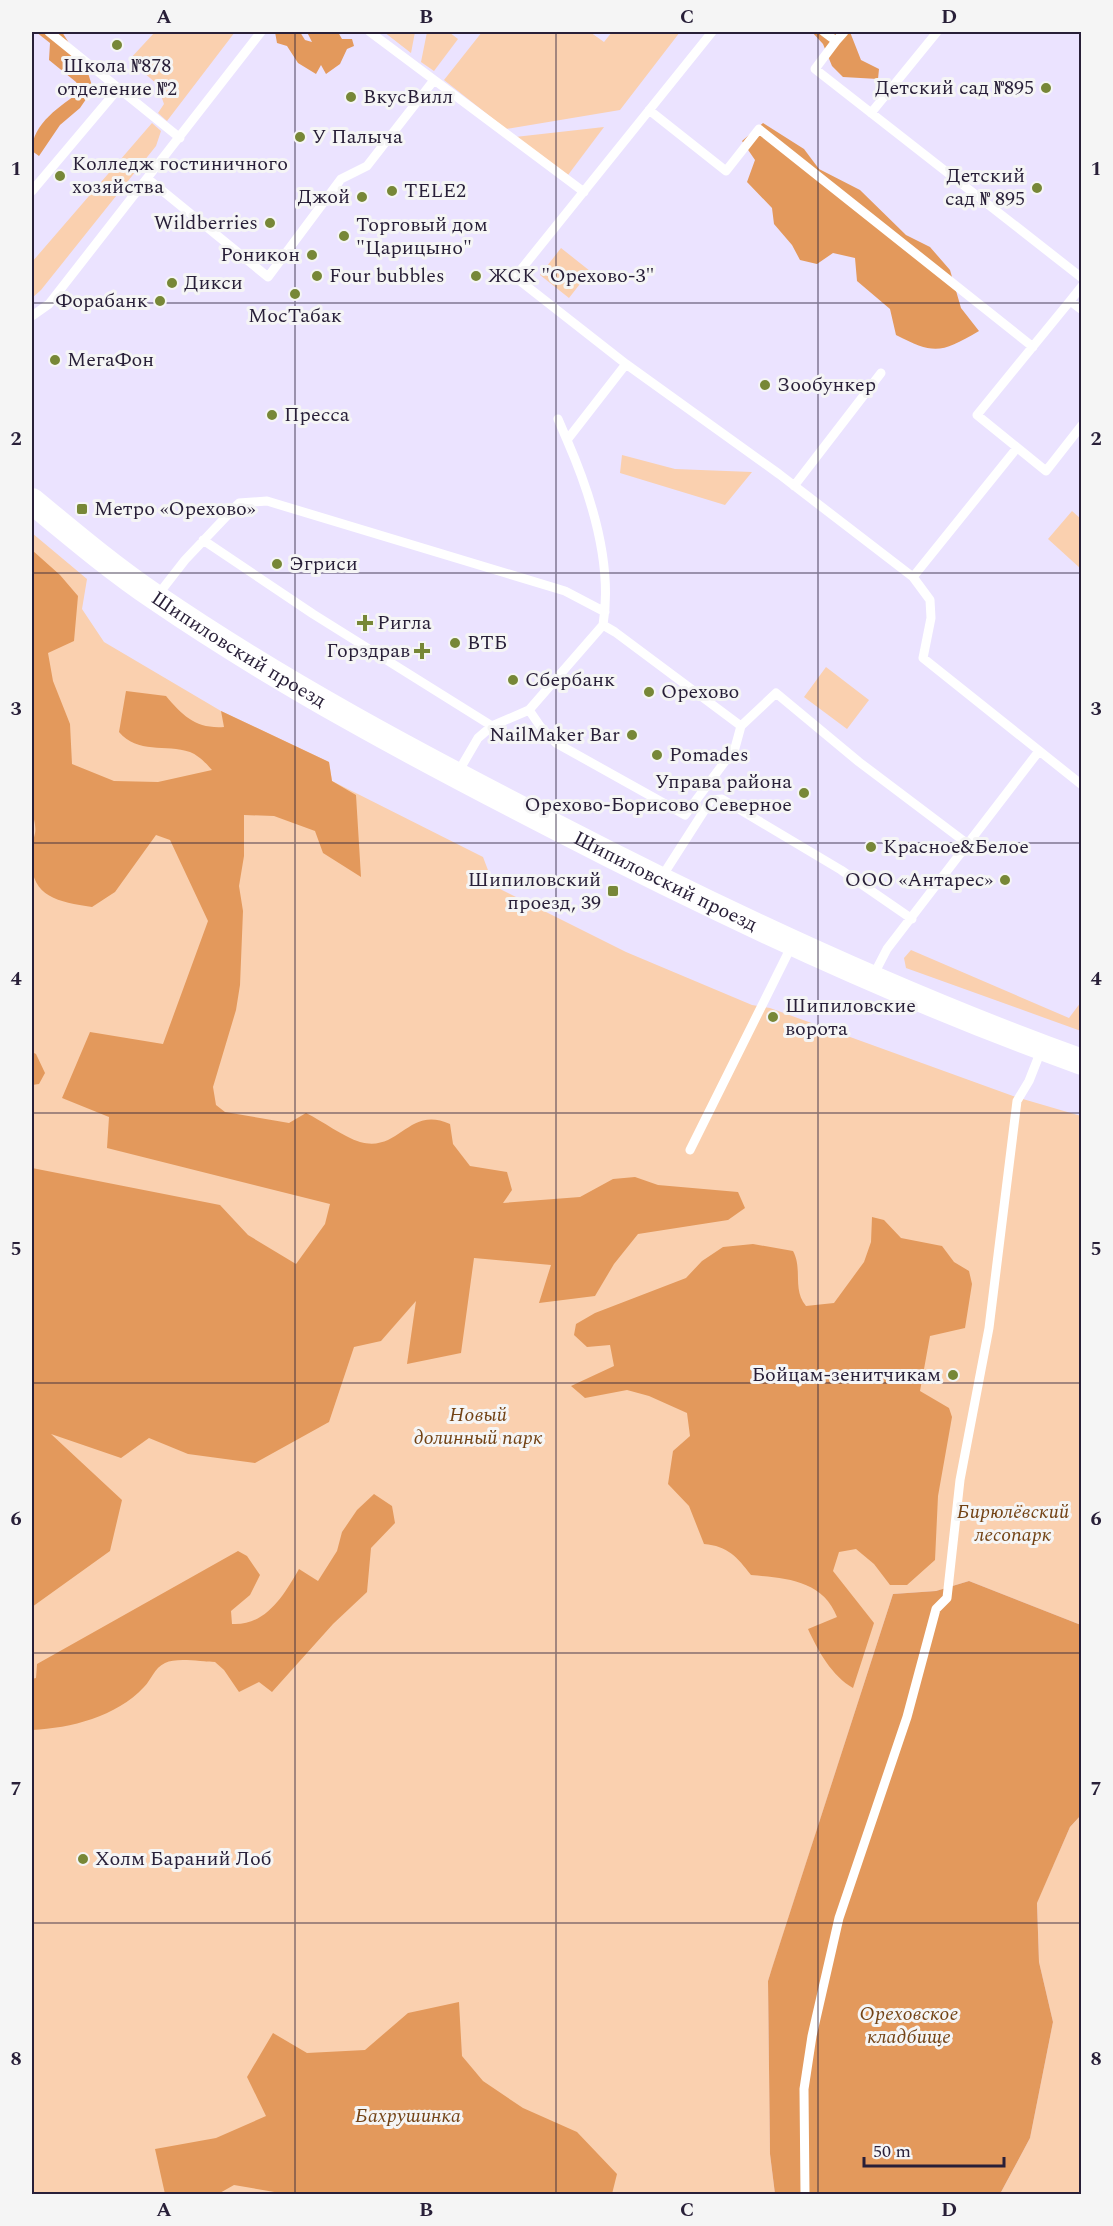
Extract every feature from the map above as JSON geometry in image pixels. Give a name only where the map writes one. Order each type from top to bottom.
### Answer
[{"type":"main road","name":"Шипиловский проезд","points":[[32,501],[156,598],[347,717],[456,776],[660,880],[793,943],[1042,1048],[1082,1062]]},
{"type":"lane","points":[[49,32],[180,138]]},
{"type":"lane","points":[[32,316],[49,304],[261,32]]},
{"type":"lane","points":[[370,32],[433,82],[584,192]]},
{"type":"lane","points":[[712,32],[515,277],[626,364],[913,576],[930,600],[931,618],[923,658],[1082,785]]},
{"type":"lane","points":[[824,32],[836,41]]},
{"type":"lane","points":[[844,32],[816,69],[1082,278]]},
{"type":"lane","points":[[871,113],[937,32]]},
{"type":"lane","points":[[148,179],[268,277],[341,178],[367,166],[433,82]]},
{"type":"lane","points":[[433,82],[438,92]]},
{"type":"lane","points":[[32,191],[118,89]]},
{"type":"lane","points":[[649,110],[726,171],[759,129],[1033,347]]},
{"type":"lane","points":[[1082,286],[977,415],[1016,449],[1046,471],[1082,424]]},
{"type":"lane","points":[[1070,301],[1082,310]]},
{"type":"lane","points":[[567,440],[626,364]]},
{"type":"lane","points":[[794,486],[881,373]]},
{"type":"lane","points":[[456,776],[478,738],[492,726],[529,710],[603,625],[605,612],[597,531],[580,470],[558,419]]},
{"type":"lane","points":[[913,576],[1016,449]]},
{"type":"lane","points":[[156,598],[203,540],[239,503],[267,501],[565,591],[605,612]]},
{"type":"lane","points":[[203,540],[313,614],[492,726]]},
{"type":"lane","points":[[603,625],[741,726]]},
{"type":"lane","points":[[529,710],[556,743],[685,815],[735,748],[741,726],[776,693],[859,762],[969,845]]},
{"type":"lane","points":[[872,977],[887,950],[1039,751]]},
{"type":"lane","points":[[660,880],[711,800],[722,799],[841,870],[912,919]]},
{"type":"lane","points":[[690,1150],[793,943]]},
{"type":"lane","points":[[805,2194],[804,2089],[812,2036],[838,1918],[907,1717],[936,1609],[947,1598],[960,1480],[989,1328],[1017,1101],[1029,1081],[1042,1048]]},
{"type":"green space","points":[[36,32],[62,32],[88,73],[93,89],[80,108],[60,125],[39,156],[32,151],[33,141],[42,124],[81,91],[76,82],[49,60],[50,43]]},
{"type":"green space","points":[[155,32],[235,32],[167,121],[158,113],[164,104],[157,84],[129,60]]},
{"type":"green space","points":[[275,32],[300,32],[305,40],[312,42],[307,32],[338,32],[342,39],[352,39],[354,46],[347,49],[340,64],[326,74],[321,65],[316,74],[298,63],[287,46],[277,43]]},
{"type":"green space","points":[[384,32],[415,32],[411,53]]},
{"type":"green space","points":[[427,32],[449,32],[458,39],[434,71],[421,62]]},
{"type":"green space","points":[[482,32],[590,32],[604,42],[612,32],[680,32],[620,110],[506,129],[444,80]]},
{"type":"green space","points":[[812,32],[850,32],[861,60],[879,69],[878,79],[843,77],[832,66],[823,44]]},
{"type":"green space","points":[[152,123],[161,131],[156,146],[41,290],[32,298],[32,262]]},
{"type":"green space","points":[[763,123],[804,149],[819,169],[860,190],[906,235],[930,247],[950,270],[961,308],[979,331],[946,347],[938,349],[920,346],[896,335],[890,309],[857,281],[855,258],[833,253],[817,264],[800,260],[792,245],[774,224],[772,208],[747,182],[755,160],[742,141]]},
{"type":"green space","points":[[604,127],[568,175],[515,137]]},
{"type":"green space","points":[[561,248],[590,271],[569,298],[540,275]]},
{"type":"green space","points":[[622,455],[675,469],[752,472],[725,505],[620,473]]},
{"type":"green space","points":[[1072,511],[1081,519],[1081,569],[1048,539]]},
{"type":"green space","name":"Новый долинный парк","points":[[32,533],[87,579],[82,609],[104,642],[221,711],[329,762],[332,781],[483,857],[494,886],[626,952],[752,1005],[770,1008],[1013,1096],[1081,1116],[1081,1625],[969,1581],[936,1591],[893,1594],[768,1981],[770,2154],[775,2194],[32,2194]]},
{"type":"green space","points":[[32,550],[60,575],[78,596],[74,641],[48,653],[53,681],[70,724],[72,764],[114,781],[158,782],[212,770],[199,757],[190,752],[143,746],[126,739],[119,732],[126,691],[166,696],[184,715],[206,726],[224,727],[221,711],[329,762],[332,781],[356,795],[361,877],[323,853],[315,831],[274,816],[244,815],[244,856],[239,886],[243,911],[240,985],[236,1010],[213,1087],[216,1105],[225,1112],[289,1123],[306,1113],[354,1140],[374,1144],[385,1141],[424,1120],[436,1120],[450,1124],[453,1144],[470,1166],[507,1172],[512,1190],[503,1203],[580,1197],[613,1179],[635,1177],[658,1185],[738,1192],[745,1208],[728,1220],[638,1234],[614,1264],[595,1296],[539,1303],[551,1265],[474,1258],[461,1353],[407,1364],[416,1301],[381,1341],[354,1347],[329,1422],[255,1463],[188,1454],[149,1438],[121,1458],[51,1434],[122,1500],[110,1551],[32,1607],[32,1168],[220,1205],[248,1235],[296,1264],[325,1224],[330,1204],[107,1148],[109,1117],[62,1098],[90,1032],[163,1044],[208,921],[170,840],[156,835],[115,892],[92,907],[56,899],[40,888],[35,879],[32,867],[35,830],[32,811]]},
{"type":"green space","points":[[826,667],[869,700],[847,729],[804,697]]},
{"type":"green space","points":[[911,950],[1069,1018],[1081,1002],[1081,1031],[906,968],[904,958]]},
{"type":"green space","points":[[32,1052],[36,1054],[45,1073],[39,1084],[32,1085]]},
{"type":"green space","points":[[872,1217],[884,1220],[901,1238],[942,1246],[954,1262],[969,1271],[972,1284],[965,1328],[930,1336],[920,1391],[949,1408],[952,1417],[938,1496],[935,1560],[907,1585],[890,1585],[874,1564],[856,1549],[839,1552],[833,1571],[874,1623],[853,1688],[832,1670],[808,1629],[837,1617],[831,1605],[822,1595],[802,1583],[751,1575],[726,1550],[704,1544],[689,1506],[668,1484],[673,1451],[690,1436],[687,1413],[649,1396],[627,1390],[585,1398],[571,1386],[614,1366],[610,1345],[587,1347],[574,1335],[576,1324],[595,1313],[686,1278],[702,1261],[723,1247],[753,1244],[793,1251],[797,1265],[799,1293],[806,1306],[834,1303],[864,1262],[871,1242]]},
{"type":"green space","points":[[374,1494],[392,1506],[395,1523],[371,1548],[367,1592],[333,1624],[272,1692],[259,1682],[239,1692],[224,1670],[215,1662],[170,1661],[158,1668],[147,1684],[133,1697],[107,1713],[62,1727],[32,1730],[32,1679],[36,1678],[37,1664],[238,1551],[247,1556],[260,1575],[250,1595],[231,1611],[232,1624],[255,1620],[273,1607],[299,1569],[318,1581],[337,1551],[342,1532],[357,1510]]},
{"type":"green space","name":"Ореховское кладбище","points":[[969,1581],[1081,1625],[1081,1815],[1070,1827],[1037,1903],[1039,1962],[1053,2022],[1030,2138],[1000,2194],[775,2194],[770,2154],[768,1981],[772,1968],[893,1594],[936,1591]]},
{"type":"green space","points":[[1081,1815],[1081,2194],[1000,2194],[1030,2138],[1053,2022],[1039,1962],[1037,1902],[1070,1827]]},
{"type":"green space","name":"Бахрушинка","points":[[459,2002],[462,2056],[483,2081],[523,2108],[577,2132],[617,2174],[612,2194],[286,2194],[234,2185],[218,2194],[165,2194],[155,2149],[216,2138],[266,2116],[247,2077],[273,2033],[307,2053],[365,2050],[408,2013]]},
{"type":"place","name":"Школа №878 отделение №2","points":[[117,45]]},
{"type":"place","name":"Детский сад №895","points":[[1046,88]]},
{"type":"place","name":"ВкусВилл","points":[[351,97]]},
{"type":"place","name":"У Палыча","points":[[300,137]]},
{"type":"place","name":"Колледж гостиничного хозяйcтва","points":[[60,176]]},
{"type":"place","name":"Детский сад № 895","points":[[1037,188]]},
{"type":"place","name":"TELE2","points":[[392,191]]},
{"type":"place","name":"Джой","points":[[362,197]]},
{"type":"place","name":"Wildberries","points":[[270,223]]},
{"type":"place","name":"Торговый дом \"Царицыно\"","points":[[344,236]]},
{"type":"place","name":"Роникон","points":[[312,255]]},
{"type":"place","name":"Four bubbles","points":[[317,276]]},
{"type":"place","name":"ЖСК \"Орехово-3\"","points":[[476,276]]},
{"type":"place","name":"Дикси","points":[[172,283]]},
{"type":"place","name":"МосТабак","points":[[295,294]]},
{"type":"place","name":"Форабанк","points":[[160,301]]},
{"type":"place","name":"МегаФон","points":[[55,360]]},
{"type":"place","name":"Зообункер","points":[[765,385]]},
{"type":"place","name":"Пресса","points":[[272,415]]},
{"type":"place","name":"Метро «Орехово»","points":[[82,509]]},
{"type":"place","name":"Эгриси","points":[[277,564]]},
{"type":"place","name":"Ригла","points":[[365,623]]},
{"type":"place","name":"ВТБ","points":[[455,643]]},
{"type":"place","name":"Горздрав","points":[[422,651]]},
{"type":"place","name":"Сбербанк","points":[[513,680]]},
{"type":"place","name":"Орехово","points":[[649,692]]},
{"type":"place","name":"NailMaker Bar","points":[[632,735]]},
{"type":"place","name":"Pomades","points":[[657,755]]},
{"type":"place","name":"Управа района Орехово-Борисово Северное","points":[[804,793]]},
{"type":"place","name":"Красное&Белое","points":[[871,847]]},
{"type":"place","name":"ООО «Антарес»","points":[[1005,880]]},
{"type":"place","name":"Шипиловский проезд, 39","points":[[613,891]]},
{"type":"place","name":"Шипиловские ворота","points":[[773,1017]]},
{"type":"place","name":"Бойцам-зенитчикам","points":[[953,1375]]},
{"type":"place","name":"Холм Бараний Лоб","points":[[83,1859]]},
{"type":"park label","name":"Бирюлёвский лесопарк","points":[[1013,1524]]}]
